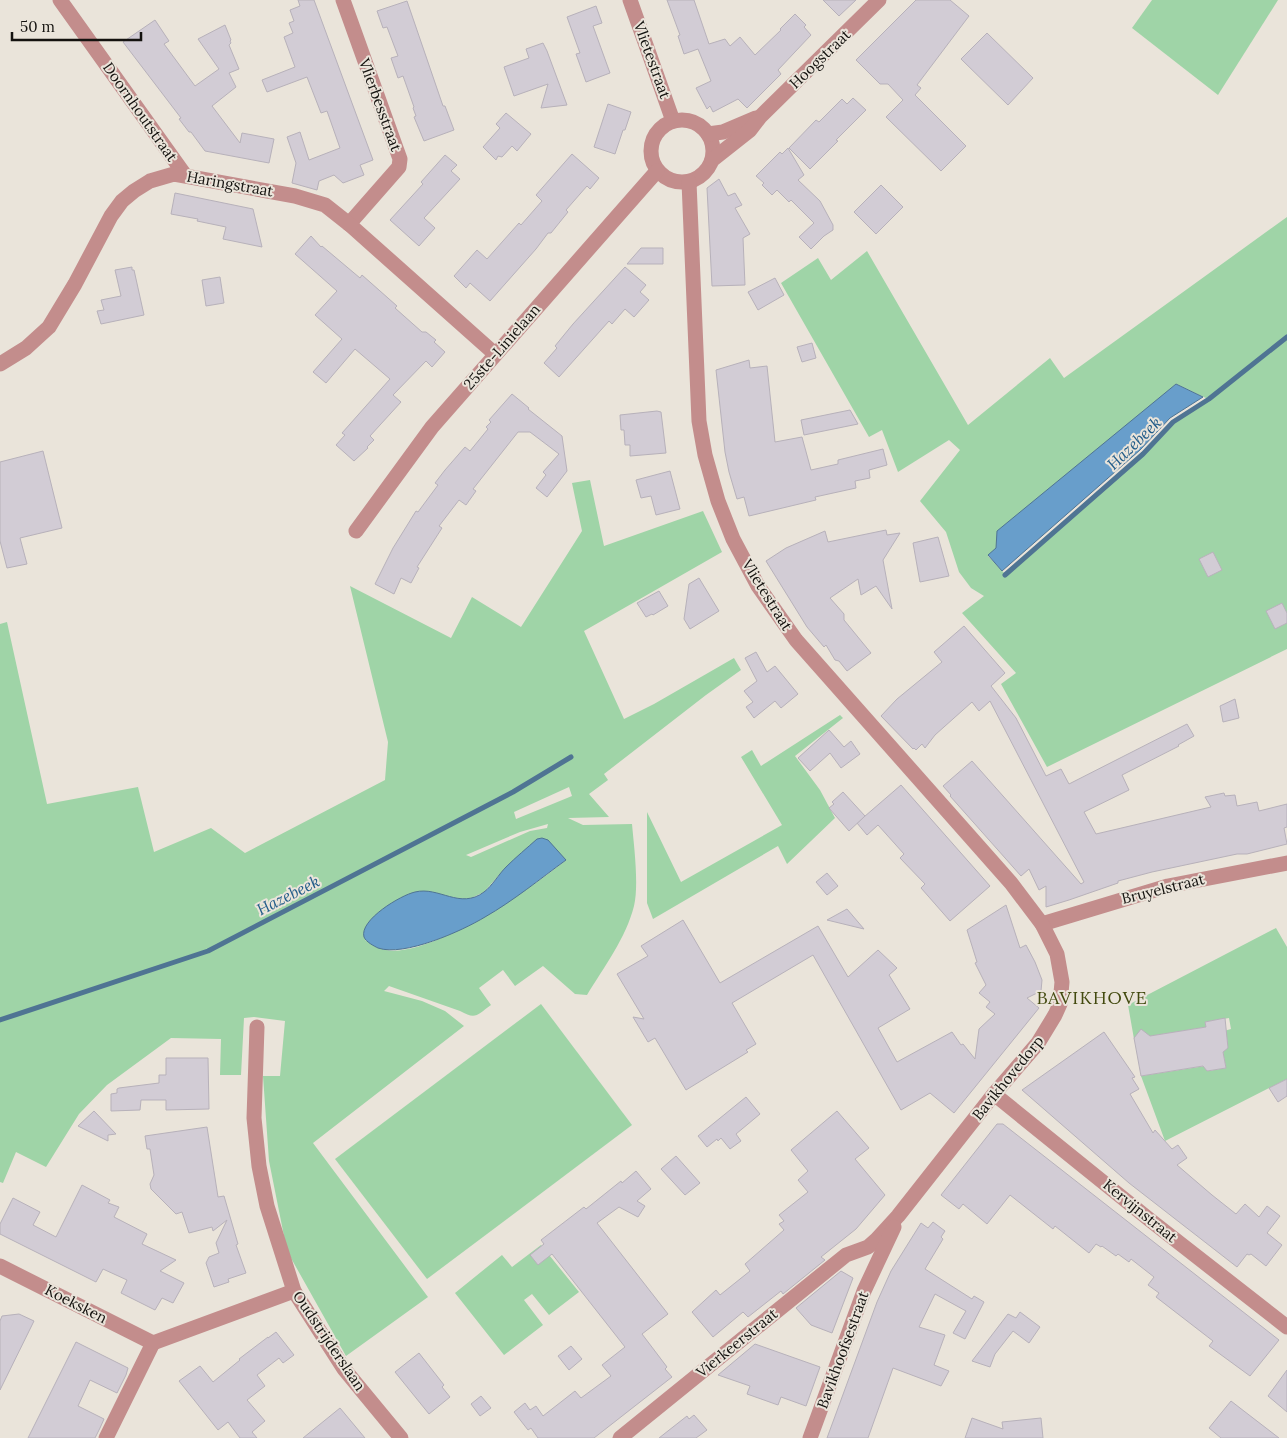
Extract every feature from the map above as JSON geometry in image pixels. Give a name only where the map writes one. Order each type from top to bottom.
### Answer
[{"type":"street","name":"Doornhoutstraat","points":[[60,0],[185,175]]},
{"type":"street","name":"Vlierbesstraat","points":[[342,0],[400,159],[399,167],[349,224]]},
{"type":"street","name":"Vlietestraat","points":[[630,0],[673,121]]},
{"type":"street","name":"Hoogstraat","points":[[712,160],[750,130],[760,117],[879,0]]},
{"type":"street","name":"Hoogstraat","points":[[708,134],[723,132],[760,117]]},
{"type":"street","points":[[673,121],[693,122],[702,127],[708,134],[712,144],[712,160],[704,174],[690,182],[681,183],[664,177],[657,171],[652,162],[651,142],[656,132],[664,125],[673,121]]},
{"type":"street","name":"25ste-Linielaan","points":[[356,531],[432,427],[657,171]]},
{"type":"street","name":"Haringstraat","points":[[0,364],[26,348],[49,327],[75,284],[110,216],[122,201],[150,181],[174,174],[295,196],[325,205],[349,224],[495,354]]},
{"type":"street","name":"Vlietestraat","points":[[690,182],[699,421],[707,464],[718,501],[733,539],[758,586],[796,640],[1011,883],[1042,924]]},
{"type":"street","name":"Bruyelstraat","points":[[1042,924],[1168,886],[1287,863]]},
{"type":"street","name":"Bavikhovedorp","points":[[856,1252],[868,1247],[898,1216],[994,1094],[1038,1043],[1055,1016],[1060,1004],[1061,967],[1057,954],[1042,924]]},
{"type":"street","name":"Oudstrijderslaan","points":[[257,1027],[254,1118],[259,1166],[267,1206],[294,1291],[344,1369],[401,1438]]},
{"type":"street","name":"Kervijnstraat","points":[[994,1094],[1150,1220],[1287,1327]]},
{"type":"street","name":"Bavikhovedorp","points":[[878,1264],[898,1216]]},
{"type":"street","points":[[856,1252],[866,1254],[878,1264]]},
{"type":"street","name":"Vierkeerstraat","points":[[620,1438],[846,1255],[856,1252]]},
{"type":"street","name":"Bavikhoofsestraat","points":[[810,1438],[864,1291],[878,1264]]},
{"type":"street","name":"Koeksken","points":[[0,1266],[153,1343]]},
{"type":"street","points":[[106,1438],[153,1343],[294,1291]]},
{"type":"green space","points":[[1152,0],[1278,0],[1218,95],[1132,28]]},
{"type":"green space","points":[[1287,217],[1287,649],[1047,767],[1001,684],[1016,673],[962,613],[984,596],[971,588],[959,572],[946,532],[920,501],[960,450],[949,440],[898,472],[882,430],[869,437],[781,283],[818,258],[831,280],[867,251],[968,425],[1050,358],[1064,378]],"holes":[[[1176,384],[1208,399],[1173,422],[1143,454],[1006,575],[988,556]]]},
{"type":"green space","points":[[590,480],[604,546],[703,511],[722,552],[584,631],[624,719],[734,658],[741,670],[604,774],[608,780],[589,794],[609,817],[568,818],[583,825],[632,824],[636,877],[634,906],[620,941],[587,995],[575,994],[543,966],[515,986],[503,970],[479,988],[491,1005],[473,1016],[389,986],[384,991],[422,1001],[445,1011],[464,1026],[313,1143],[428,1297],[346,1356],[287,1251],[269,1161],[263,1076],[280,1076],[285,1021],[254,1017],[244,1018],[241,1075],[220,1075],[221,1039],[171,1038],[107,1085],[79,1114],[46,1167],[16,1152],[3,1183],[0,1182],[0,624],[7,622],[47,804],[138,787],[154,852],[211,828],[245,853],[385,780],[388,742],[350,586],[451,638],[472,597],[521,627],[582,531],[572,483]],"holes":[[[569,787],[572,796],[516,819],[514,812]],[[548,824],[547,828],[530,831],[471,857],[466,855],[520,832]],[[566,860],[506,903],[453,932],[428,943],[405,950],[386,950],[365,940],[452,897],[467,900],[484,892],[507,866]]]},
{"type":"green space","points":[[840,715],[843,718],[795,756],[820,790],[835,818],[787,864],[778,846],[653,919],[647,903],[647,812],[681,882],[782,825],[741,757],[752,750],[761,766]]},
{"type":"green space","points":[[1276,928],[1287,947],[1287,1079],[1165,1141],[1141,1076],[1205,1066],[1208,1071],[1226,1068],[1223,1052],[1228,1047],[1224,1031],[1231,1029],[1229,1018],[1205,1022],[1206,1027],[1134,1039],[1128,1005]]},
{"type":"green space","points":[[541,1004],[632,1125],[427,1279],[335,1159]]},
{"type":"green space","points":[[541,1245],[579,1292],[549,1315],[532,1294],[524,1300],[543,1325],[504,1355],[455,1293],[502,1255],[512,1267]]},
{"type":"water","points":[[1176,384],[1203,397],[1170,418],[1140,450],[1002,571],[988,555],[996,548],[997,531]]},
{"type":"water","points":[[537,839],[548,840],[566,860],[485,917],[433,941],[402,949],[389,950],[378,948],[365,939],[364,930],[368,923],[391,903],[409,894],[424,891],[466,899],[475,897],[490,887],[503,870]]},
{"type":"building","points":[[298,0],[314,0],[373,160],[360,165],[364,175],[343,183],[334,175],[319,181],[317,190],[292,183],[296,163],[287,137],[300,132],[309,160],[340,148],[327,111],[321,113],[307,77],[267,92],[262,80],[295,67],[284,37],[293,33],[289,23],[294,21],[290,10],[300,6]]},
{"type":"building","points":[[667,0],[694,0],[709,44],[725,39],[730,46],[740,37],[755,55],[795,14],[806,25],[804,27],[811,35],[778,70],[781,74],[747,108],[738,99],[713,112],[710,106],[707,109],[696,88],[711,81],[698,49],[684,54],[678,36],[680,35]]},
{"type":"building","points":[[823,0],[856,0],[839,16]]},
{"type":"building","points":[[916,0],[950,0],[969,16],[917,85],[921,88],[915,95],[966,146],[941,171],[886,117],[903,100],[888,84],[880,84],[856,60]]},
{"type":"building","points":[[407,1],[443,106],[445,106],[454,130],[424,141],[414,117],[416,116],[414,107],[403,76],[398,78],[391,58],[398,56],[387,27],[383,28],[377,11]]},
{"type":"building","points":[[596,6],[602,23],[593,26],[610,73],[586,82],[576,54],[580,53],[567,17]]},
{"type":"building","points":[[155,20],[169,41],[164,44],[195,86],[219,69],[198,39],[225,25],[231,40],[229,45],[239,69],[229,73],[236,87],[212,106],[240,143],[242,133],[274,139],[269,163],[205,151],[191,132],[189,132],[179,119],[181,118],[123,42]]},
{"type":"building","points":[[987,33],[1033,78],[1008,105],[961,59]]},
{"type":"building","points":[[543,43],[567,105],[541,108],[548,84],[514,96],[504,67],[529,58],[526,49]]},
{"type":"building","points":[[853,98],[866,110],[810,169],[789,148],[816,120],[819,122],[842,99],[847,104]]},
{"type":"building","points":[[608,104],[631,112],[615,154],[594,147]]},
{"type":"building","points":[[506,113],[531,134],[517,151],[512,146],[502,157],[498,156],[496,160],[483,147],[500,128],[496,124]]},
{"type":"building","points":[[788,148],[804,175],[798,180],[820,201],[833,225],[833,230],[811,249],[799,237],[814,223],[791,200],[789,202],[777,190],[772,195],[762,185],[764,183],[756,176],[780,152],[782,154]]},
{"type":"building","points":[[572,154],[599,178],[590,189],[587,186],[566,210],[568,212],[551,233],[548,233],[490,301],[470,283],[466,288],[454,276],[477,250],[487,259],[519,223],[521,225],[542,201],[536,195]]},
{"type":"building","points":[[445,155],[457,165],[451,171],[460,179],[424,218],[435,228],[419,246],[390,220],[423,184],[421,182]]},
{"type":"building","points":[[719,179],[728,196],[735,193],[742,205],[735,208],[750,234],[743,238],[745,285],[712,286],[707,188]]},
{"type":"building","points":[[881,185],[903,207],[876,234],[854,212]]},
{"type":"building","points":[[175,193],[253,209],[262,247],[223,239],[226,227],[171,214]]},
{"type":"building","points":[[311,236],[321,247],[360,278],[362,275],[397,306],[395,308],[422,332],[426,332],[436,340],[434,342],[445,352],[432,367],[426,361],[393,395],[401,402],[370,436],[374,440],[354,461],[336,445],[345,435],[342,433],[390,379],[355,349],[326,383],[313,372],[342,339],[315,315],[337,291],[295,254]]},
{"type":"building","points":[[641,248],[663,248],[663,264],[627,264]]},
{"type":"building","points":[[132,267],[144,315],[101,324],[97,311],[104,310],[101,300],[121,296],[115,270]]},
{"type":"building","points":[[625,267],[646,285],[640,292],[649,300],[634,317],[625,309],[612,324],[609,321],[559,377],[544,363],[573,324]]},
{"type":"building","points":[[220,277],[224,303],[206,306],[202,280]]},
{"type":"building","points":[[775,278],[784,295],[758,310],[748,292]]},
{"type":"building","points":[[812,343],[816,358],[802,362],[797,347]]},
{"type":"building","points":[[749,360],[750,368],[767,366],[775,442],[802,437],[811,470],[838,464],[838,460],[883,449],[887,465],[869,470],[870,478],[855,481],[856,488],[815,497],[816,500],[749,516],[744,497],[737,499],[729,472],[716,370]]},
{"type":"building","points":[[512,394],[562,436],[567,471],[547,497],[536,488],[546,475],[543,472],[559,454],[530,432],[518,432],[473,489],[476,491],[466,505],[459,500],[439,526],[442,528],[417,567],[419,568],[411,583],[401,578],[394,594],[375,584],[393,548],[416,511],[418,512],[438,485],[435,483],[465,447],[470,451],[488,429],[486,427],[491,422],[489,420]]},
{"type":"building","points":[[850,410],[858,424],[804,435],[801,420]]},
{"type":"building","points":[[661,412],[666,453],[630,456],[630,445],[625,445],[620,415]]},
{"type":"building","points":[[43,451],[62,528],[20,538],[27,564],[7,568],[0,541],[0,462]]},
{"type":"building","points":[[670,471],[680,509],[656,515],[651,496],[641,498],[636,480]]},
{"type":"building","points":[[886,530],[887,535],[900,533],[883,560],[892,609],[876,586],[861,595],[858,579],[830,598],[844,614],[844,620],[871,653],[847,671],[839,661],[835,660],[826,645],[824,647],[807,627],[766,561],[786,548],[825,531],[828,542]]},
{"type":"building","points":[[938,537],[949,576],[920,582],[913,543]]},
{"type":"building","points":[[1213,552],[1222,570],[1208,577],[1199,559]]},
{"type":"building","points":[[699,578],[719,611],[690,629],[684,619],[689,584]]},
{"type":"building","points":[[659,591],[668,606],[646,617],[637,603]]},
{"type":"building","points":[[1282,603],[1287,613],[1287,623],[1275,629],[1266,611]]},
{"type":"building","points":[[964,626],[1005,673],[991,686],[1016,718],[1046,776],[1061,769],[1069,784],[1187,724],[1194,736],[1179,746],[1122,775],[1129,790],[1084,812],[1096,834],[1211,807],[1205,797],[1224,793],[1225,796],[1235,795],[1237,806],[1257,802],[1259,811],[1287,804],[1287,827],[1284,828],[1287,844],[1247,854],[1237,854],[1152,872],[1118,881],[1118,883],[1046,907],[1046,886],[1039,890],[1029,869],[1021,876],[943,786],[972,761],[1081,884],[1084,882],[990,701],[979,711],[972,702],[935,735],[925,748],[922,744],[916,750],[881,716],[897,699],[942,662],[934,652]]},
{"type":"building","points":[[756,652],[767,672],[775,666],[798,694],[781,708],[775,701],[754,718],[746,707],[753,702],[744,691],[757,681],[745,658]]},
{"type":"building","points":[[1235,699],[1239,718],[1223,722],[1220,706]]},
{"type":"building","points":[[829,730],[844,747],[851,741],[860,754],[841,768],[830,753],[810,771],[798,758]]},
{"type":"building","points":[[901,785],[990,886],[950,921],[921,888],[925,884],[900,858],[904,854],[878,825],[867,835],[857,823]]},
{"type":"building","points":[[843,792],[865,816],[849,831],[829,808],[834,804],[832,802]]},
{"type":"building","points":[[827,873],[838,886],[827,895],[816,882]]},
{"type":"building","points":[[1006,905],[1020,948],[1026,945],[1042,980],[1041,991],[1027,998],[1039,1008],[954,1113],[930,1093],[901,1110],[813,955],[732,1003],[756,1044],[746,1050],[748,1052],[686,1090],[655,1038],[648,1042],[633,1017],[644,1019],[617,974],[648,956],[641,946],[683,920],[720,983],[818,926],[848,977],[878,950],[897,968],[889,975],[910,1009],[878,1028],[897,1062],[952,1032],[961,1045],[963,1044],[975,1059],[979,1029],[995,1014],[986,1007],[990,1002],[979,993],[986,985],[975,963],[977,962],[967,930]]},
{"type":"building","points":[[847,909],[864,929],[827,920]]},
{"type":"building","points":[[1225,1018],[1228,1048],[1223,1052],[1226,1068],[1207,1071],[1203,1066],[1141,1076],[1134,1038],[1141,1029],[1150,1036],[1206,1027],[1205,1022]]},
{"type":"building","points":[[1104,1032],[1135,1077],[1132,1078],[1139,1089],[1130,1094],[1153,1133],[1155,1130],[1172,1149],[1178,1145],[1187,1158],[1177,1165],[1236,1214],[1245,1204],[1259,1217],[1267,1206],[1280,1216],[1267,1233],[1282,1245],[1266,1266],[1251,1254],[1247,1254],[1237,1267],[1129,1183],[1022,1090]]},
{"type":"building","points":[[166,1058],[208,1058],[209,1109],[166,1110],[166,1100],[141,1100],[140,1110],[111,1111],[111,1094],[117,1093],[117,1089],[159,1083],[159,1075],[166,1075]]},
{"type":"building","points":[[1287,1079],[1287,1096],[1278,1102],[1269,1088]]},
{"type":"building","points":[[746,1097],[760,1114],[736,1134],[741,1141],[730,1149],[721,1138],[707,1147],[698,1136]]},
{"type":"building","points":[[94,1111],[116,1134],[108,1135],[108,1141],[78,1126]]},
{"type":"building","points":[[837,1111],[869,1148],[855,1159],[885,1195],[856,1229],[821,1257],[825,1260],[783,1294],[781,1291],[748,1317],[743,1312],[713,1337],[692,1312],[716,1290],[720,1295],[750,1271],[745,1264],[784,1230],[779,1224],[784,1221],[779,1215],[808,1192],[798,1180],[808,1171],[791,1150]]},
{"type":"building","points":[[997,1124],[1003,1124],[1279,1340],[1250,1376],[1209,1346],[1213,1341],[1156,1297],[1159,1293],[1148,1285],[1154,1277],[1131,1259],[1129,1262],[1118,1254],[1116,1256],[1096,1244],[1089,1253],[1055,1226],[1053,1229],[1010,1195],[987,1224],[963,1204],[959,1209],[941,1195]]},
{"type":"building","points":[[207,1127],[218,1197],[224,1196],[238,1244],[236,1245],[246,1273],[228,1279],[229,1282],[214,1287],[206,1263],[209,1257],[219,1253],[216,1243],[227,1220],[213,1231],[212,1227],[189,1233],[182,1212],[176,1214],[151,1189],[150,1184],[154,1175],[150,1149],[147,1149],[145,1136]]},
{"type":"building","points":[[676,1156],[700,1183],[685,1195],[661,1169]]},
{"type":"building","points":[[636,1171],[651,1189],[637,1201],[645,1206],[638,1217],[619,1207],[597,1223],[668,1314],[642,1334],[667,1367],[665,1369],[672,1377],[594,1438],[538,1438],[531,1428],[528,1430],[514,1412],[525,1403],[530,1410],[536,1406],[543,1416],[575,1391],[581,1398],[611,1376],[602,1365],[625,1347],[552,1254],[538,1265],[530,1255],[544,1244],[541,1240]]},
{"type":"building","points":[[82,1185],[110,1200],[108,1203],[119,1207],[114,1217],[147,1234],[142,1244],[176,1260],[160,1271],[184,1283],[173,1303],[162,1298],[155,1310],[121,1293],[127,1280],[103,1269],[96,1282],[0,1234],[0,1224],[13,1198],[40,1212],[33,1225],[56,1237]]},
{"type":"building","points":[[933,1222],[945,1231],[941,1237],[943,1239],[925,1269],[972,1299],[974,1296],[984,1302],[965,1339],[953,1333],[966,1311],[935,1294],[919,1327],[945,1335],[934,1365],[949,1371],[941,1386],[893,1368],[868,1438],[827,1438],[877,1302],[891,1271],[921,1223],[928,1228]]},
{"type":"building","points":[[841,1271],[853,1278],[832,1333],[811,1325],[796,1308]]},
{"type":"building","points":[[1020,1312],[1040,1327],[1029,1343],[1013,1331],[995,1354],[990,1367],[972,1361],[1008,1314],[1016,1318]]},
{"type":"building","points":[[19,1314],[34,1321],[0,1390],[0,1321],[2,1316]]},
{"type":"building","points":[[276,1332],[294,1355],[283,1363],[279,1358],[257,1375],[265,1386],[247,1400],[265,1421],[252,1432],[257,1438],[240,1438],[228,1422],[218,1430],[179,1381],[200,1366],[213,1382],[239,1359]]},
{"type":"building","points":[[76,1342],[128,1368],[117,1393],[90,1380],[78,1406],[104,1419],[95,1438],[28,1438]]},
{"type":"building","points":[[755,1344],[820,1367],[806,1406],[781,1397],[778,1405],[747,1394],[750,1386],[718,1375]]},
{"type":"building","points":[[571,1346],[582,1359],[569,1370],[558,1356]]},
{"type":"building","points":[[419,1353],[444,1385],[442,1387],[450,1397],[429,1414],[395,1372]]},
{"type":"building","points":[[1287,1370],[1287,1412],[1268,1396]]},
{"type":"building","points":[[481,1396],[491,1408],[480,1416],[471,1404]]},
{"type":"building","points":[[1231,1401],[1279,1438],[1221,1438],[1209,1428]]},
{"type":"building","points":[[340,1408],[365,1438],[303,1438]]},
{"type":"building","points":[[694,1415],[707,1430],[696,1438],[659,1438],[687,1416],[689,1419]]},
{"type":"building","points":[[972,1418],[1003,1429],[1002,1422],[1041,1418],[1043,1438],[965,1438]]},
{"type":"waterway","name":"Hazebeek","points":[[1005,575],[1143,454],[1173,422],[1209,399],[1287,337]]},
{"type":"waterway","name":"Hazebeek","points":[[0,1020],[208,951],[513,792],[571,757]]},
{"type":"district","name":"BAVIKHOVE","points":[[1092,998]]}]
